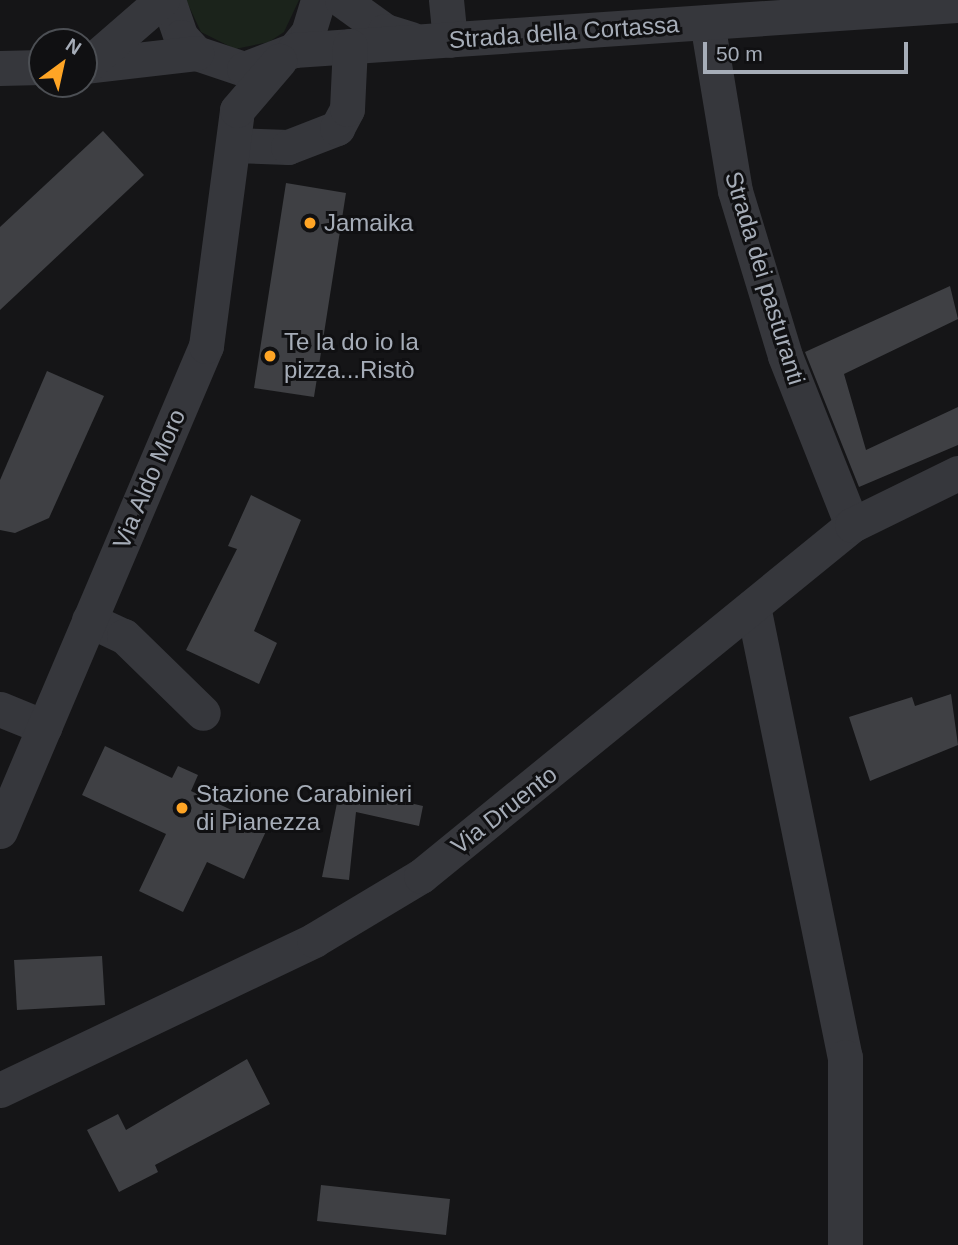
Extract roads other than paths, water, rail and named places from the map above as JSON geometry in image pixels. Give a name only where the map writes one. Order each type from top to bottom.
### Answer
[{"type":"street","points":[[98,55],[162,0]]},
{"type":"street","points":[[168,0],[181,37],[203,57],[237,110],[308,33],[318,0]]},
{"type":"street","points":[[342,0],[385,31],[436,41],[446,0]]},
{"type":"street","name":"Strada della Cortassa","points":[[98,65],[203,57],[244,69],[287,55],[350,46],[958,5]]},
{"type":"street","name":"Strada dei pasturanti","points":[[707,22],[735,191],[785,356],[852,525]]},
{"type":"street","points":[[233,145],[288,147],[337,128],[347,109],[350,46]]},
{"type":"street","points":[[0,68],[28,67]]},
{"type":"street","name":"Via Aldo Moro","points":[[0,831],[206,346],[237,110]]},
{"type":"street","name":"Via Druento","points":[[4,1090],[314,940],[421,876],[852,525],[958,473]]},
{"type":"street","points":[[753,606],[845,1057],[845,1245]]},
{"type":"street","points":[[89,620],[124,636],[203,713]]},
{"type":"street","points":[[0,709],[44,727]]},
{"type":"place","name":"Jamaika","points":[[310,223]]},
{"type":"place","name":"Te la do io la pizza...Ristò","points":[[270,356]]},
{"type":"place","name":"Stazione Carabinieri di Pianezza","points":[[182,808]]}]
